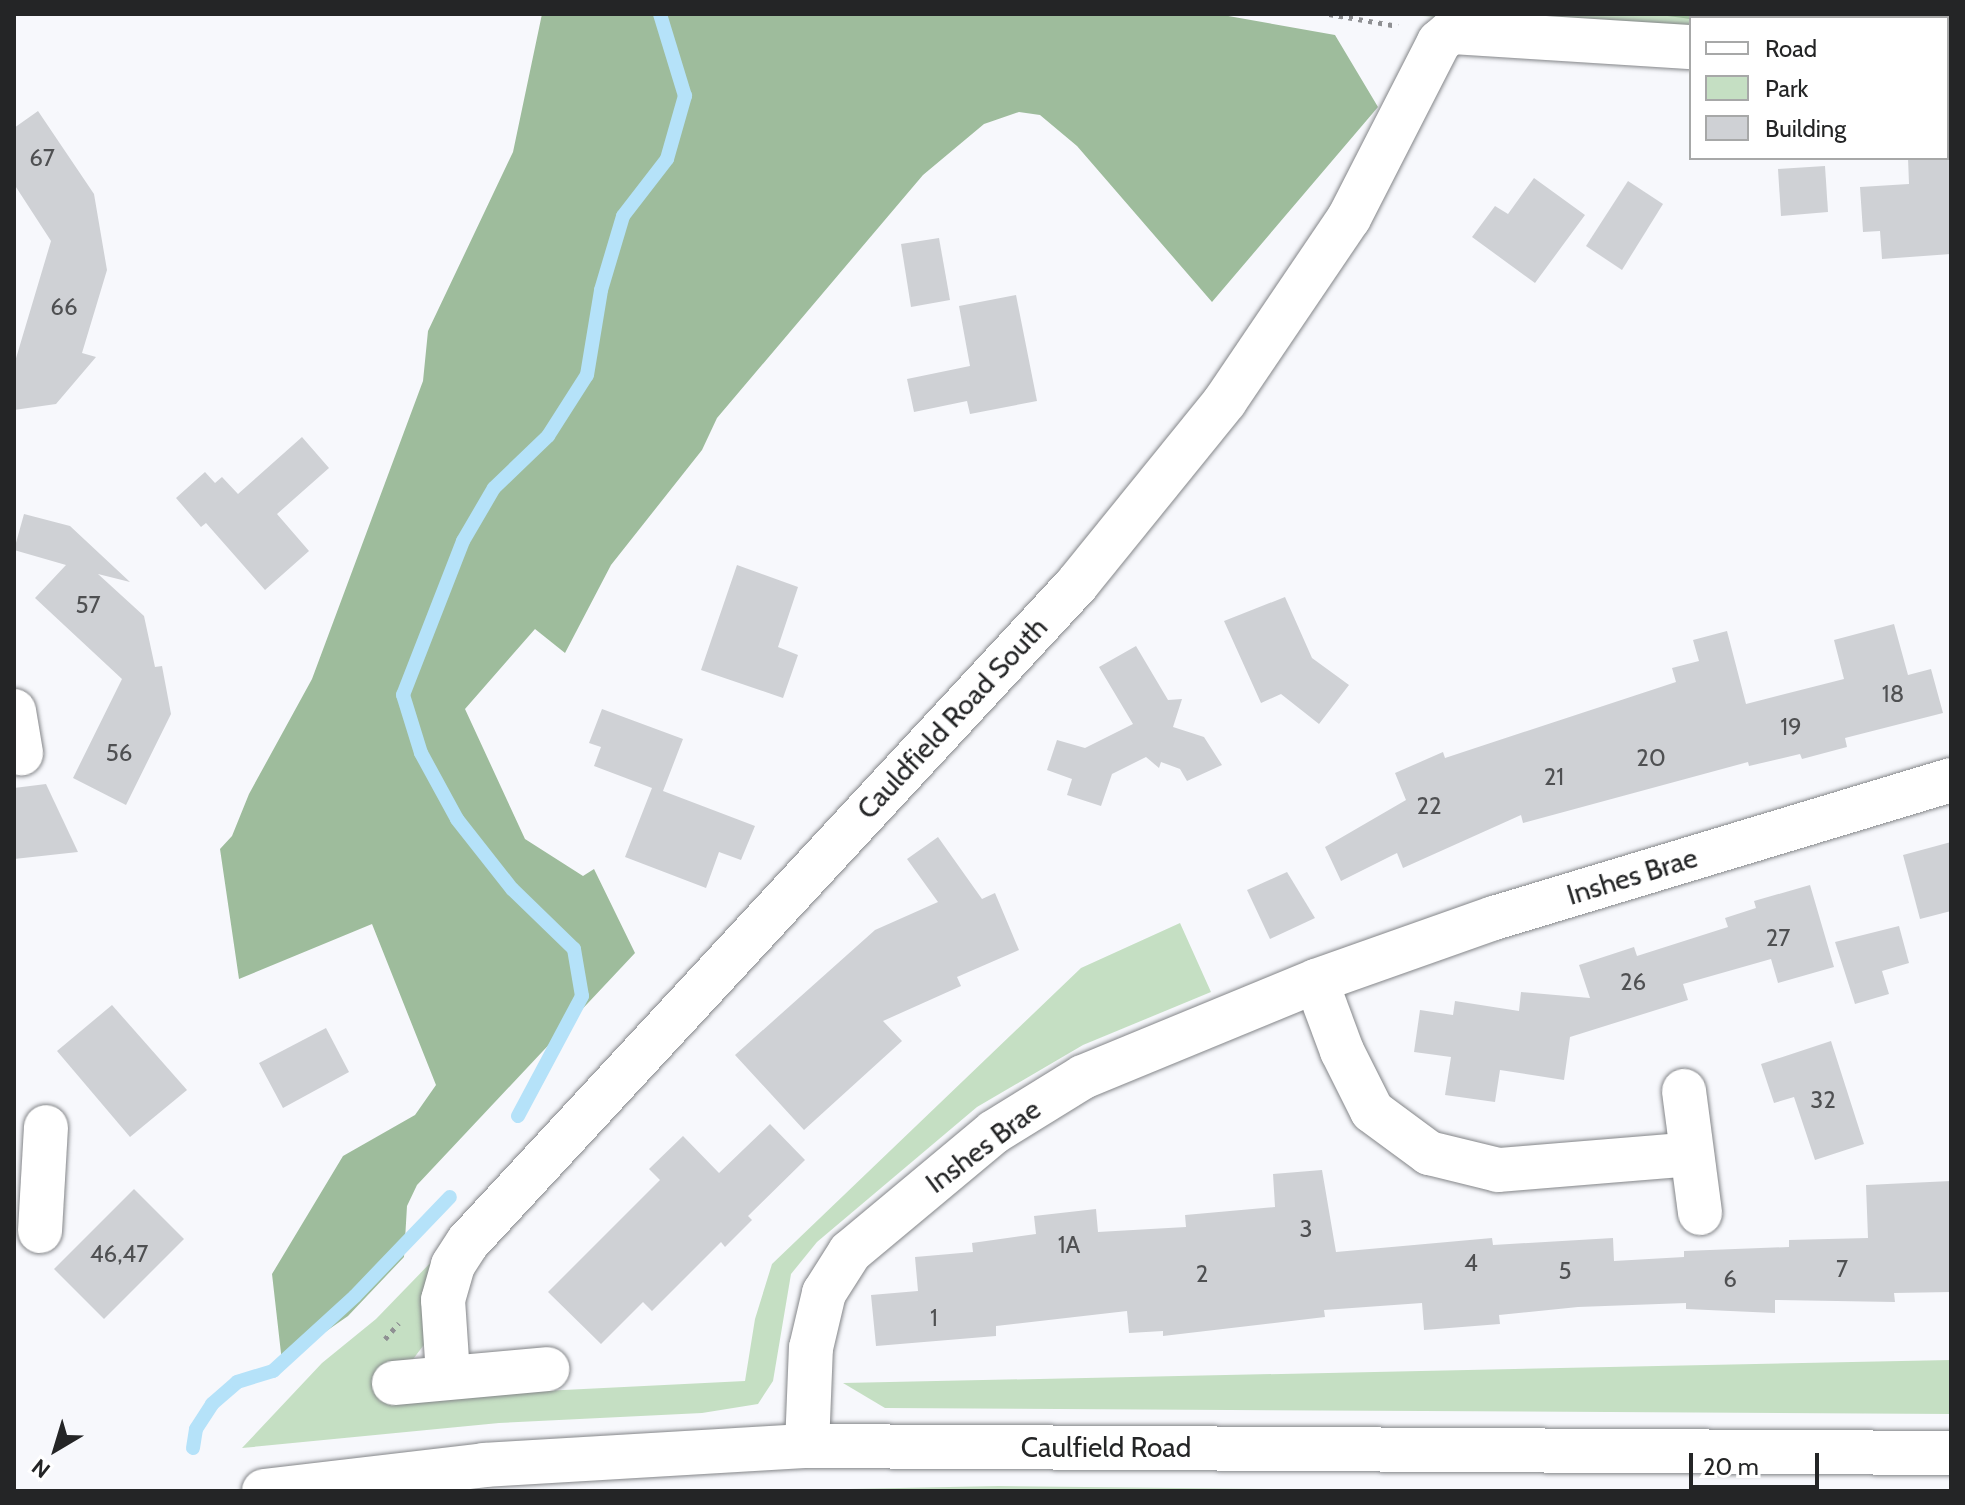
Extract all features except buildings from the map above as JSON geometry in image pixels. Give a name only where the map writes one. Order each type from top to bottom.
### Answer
[{"type":"street","points":[[1451,32],[1689,47]]},
{"type":"street","name":"Cauldfield Road South","points":[[448,1375],[443,1300],[453,1265],[468,1242],[1077,584],[1257,354],[1349,218],[1439,42],[1451,32]]},
{"type":"street","points":[[14,711],[21,753]]},
{"type":"street","name":"Inshes Brae","points":[[807,1446],[814,1334],[824,1293],[850,1252],[994,1132],[1083,1077],[1316,981],[1494,918],[1951,780]]},
{"type":"street","points":[[1316,981],[1342,1051],[1372,1111],[1429,1153],[1498,1170],[1691,1154]]},
{"type":"street","points":[[1684,1091],[1700,1213]]},
{"type":"street","points":[[40,1231],[28,1182],[46,1127]]},
{"type":"street","points":[[394,1383],[448,1375],[547,1369]]},
{"type":"street","name":"Caulfield Road","points":[[264,1491],[485,1478],[807,1446],[1951,1453]]},
{"type":"path","points":[[1329,14],[1451,32]]},
{"type":"green space","points":[[542,14],[1217,14],[1335,35],[1378,107],[1212,302],[1077,146],[1040,115],[1019,112],[984,124],[923,175],[717,418],[702,450],[611,565],[565,653],[535,629],[465,709],[525,839],[583,876],[594,869],[635,953],[417,1185],[407,1206],[404,1257],[348,1316],[282,1362],[272,1274],[343,1156],[415,1115],[436,1085],[372,924],[239,979],[220,849],[232,836],[249,794],[312,679],[423,381],[428,331],[513,152]]},
{"type":"green space","points":[[1392,14],[1834,14],[1689,16],[1689,34]]},
{"type":"green space","points":[[1652,14],[1783,14],[1689,16],[1689,19]]},
{"type":"green space","points":[[1180,923],[1211,992],[1083,1045],[977,1107],[817,1242],[791,1274],[773,1381],[758,1404],[702,1413],[499,1423],[242,1448],[322,1363],[376,1319],[438,1255],[426,1342],[383,1399],[745,1381],[755,1319],[772,1264],[1081,968]]},
{"type":"green space","points":[[1951,1360],[1951,1414],[885,1408],[843,1383]]},
{"type":"green space","points":[[999,1486],[1271,1489],[1360,1491],[748,1491]]},
{"type":"waterway","points":[[518,1116],[582,996],[574,949],[512,889],[457,819],[421,753],[403,695],[463,541],[494,488],[548,436],[587,375],[601,290],[623,216],[667,159],[685,96],[660,14]]},
{"type":"waterway","points":[[193,1448],[196,1429],[212,1404],[237,1382],[273,1371],[355,1296],[450,1197]]}]
